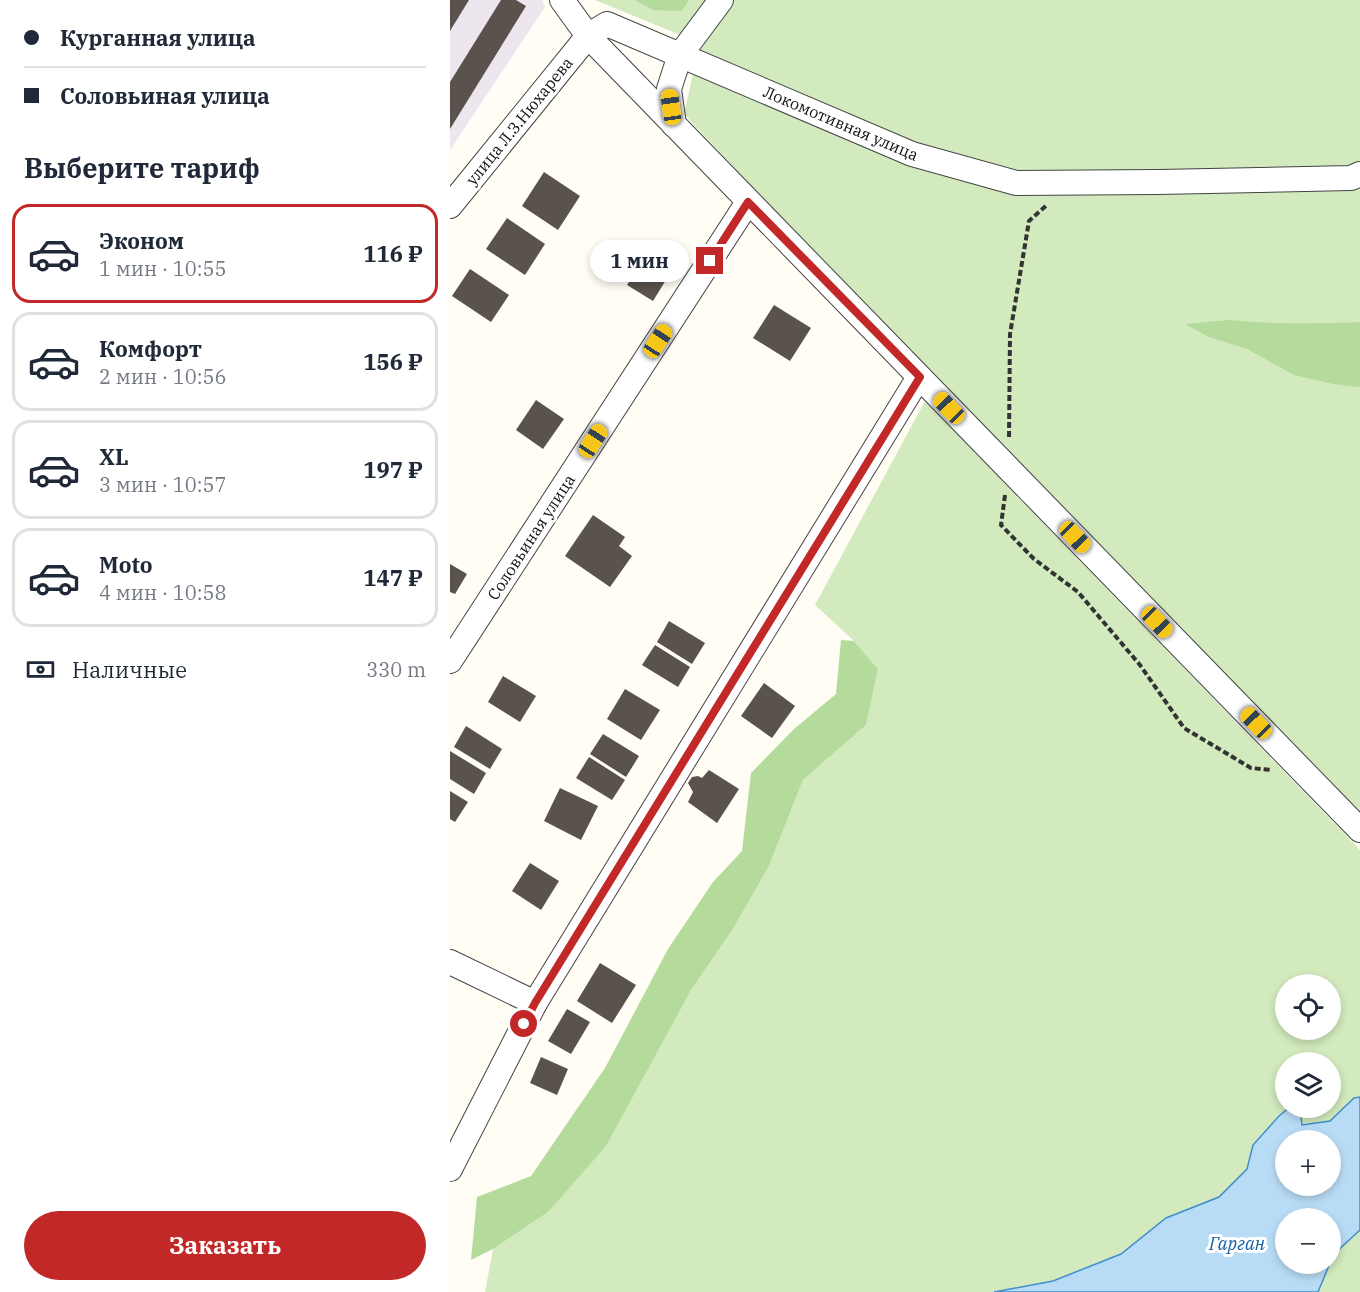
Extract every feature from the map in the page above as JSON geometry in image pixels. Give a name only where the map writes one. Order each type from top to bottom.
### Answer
[{"type":"street","points":[[562,0],[588,36],[1360,830]]},
{"type":"street","points":[[674,125],[669,89],[680,54],[721,0]]},
{"type":"street","name":"Локомотивная улица","points":[[588,36],[607,24],[912,154],[1016,183],[1328,179],[1351,178],[1360,174]]},
{"type":"street","name":"улица Л.З.Нюхарева","points":[[450,206],[588,36]]},
{"type":"street","name":"Соловьиная улица","points":[[450,661],[748,202]]},
{"type":"street","points":[[450,1169],[535,1003],[920,377]]},
{"type":"street","points":[[450,962],[535,1003]]},
{"type":"shaded area","points":[[450,0],[542,0],[545,7],[450,150]]},
{"type":"green space","points":[[595,0],[1360,0],[1360,811],[758,193],[684,114],[700,43]]},
{"type":"green space","points":[[635,0],[689,0],[682,11],[653,10]]},
{"type":"green space","points":[[1229,320],[1294,323],[1360,322],[1360,387],[1333,384],[1294,375],[1247,349],[1209,337],[1185,324]]},
{"type":"green space","points":[[925,401],[1360,850],[1360,1097],[1354,1098],[1341,1110],[1341,1052],[1275,1052],[1275,1118],[1277,1118],[1253,1145],[1247,1169],[1219,1197],[1166,1218],[1121,1254],[1053,1281],[994,1292],[485,1292],[493,1249],[548,1212],[733,929],[769,866],[803,780],[866,725],[878,669],[854,641],[815,605]]},
{"type":"green space","points":[[841,640],[854,641],[878,669],[866,725],[803,780],[769,866],[733,929],[691,990],[606,1146],[548,1212],[493,1249],[471,1260],[477,1197],[531,1176],[605,1068],[668,949],[713,882],[742,851],[751,773],[794,729],[836,694]]},
{"type":"green space","points":[[1301,1118],[1333,1118],[1330,1121],[1302,1125]]},
{"type":"green space","points":[[1360,1230],[1360,1292],[1318,1292],[1326,1274],[1341,1274],[1341,1248]]},
{"type":"water","name":"Гарган","points":[[1360,1097],[1360,1230],[1341,1248],[1341,1208],[1275,1208],[1275,1274],[1326,1274],[1318,1292],[994,1292],[1053,1281],[1121,1254],[1166,1218],[1219,1197],[1247,1169],[1253,1145],[1277,1118],[1301,1118],[1302,1125],[1330,1121],[1333,1118],[1341,1118],[1341,1110],[1354,1098]]},
{"type":"building","points":[[450,0],[469,0],[450,31]]},
{"type":"building","points":[[501,0],[516,0],[526,6],[450,129],[450,82]]},
{"type":"building","points":[[544,172],[580,196],[558,230],[522,206]]},
{"type":"building","points":[[507,218],[545,244],[525,275],[486,249]]},
{"type":"building","points":[[651,246],[677,262],[653,301],[627,285]]},
{"type":"building","points":[[470,269],[509,295],[491,322],[452,296]]},
{"type":"building","points":[[774,305],[811,328],[790,361],[753,338]]},
{"type":"building","points":[[536,400],[564,419],[543,449],[516,430]]},
{"type":"building","points":[[593,515],[625,537],[619,546],[632,556],[610,587],[565,556]]},
{"type":"building","points":[[450,564],[467,574],[455,594],[450,592]]},
{"type":"building","points":[[669,621],[705,643],[692,664],[657,642]]},
{"type":"building","points":[[655,645],[690,667],[678,687],[642,665]]},
{"type":"building","points":[[503,676],[536,696],[520,722],[488,702]]},
{"type":"building","points":[[764,683],[795,706],[772,738],[741,716]]},
{"type":"building","points":[[625,689],[660,710],[641,740],[607,719]]},
{"type":"building","points":[[466,726],[502,749],[490,769],[454,747]]},
{"type":"building","points":[[603,734],[639,756],[626,777],[590,754]]},
{"type":"building","points":[[450,751],[486,773],[474,794],[450,779]]},
{"type":"building","points":[[589,757],[625,780],[612,800],[576,778]]},
{"type":"building","points":[[709,770],[739,789],[717,823],[688,802],[693,792],[688,783],[692,777],[702,778]]},
{"type":"building","points":[[560,788],[598,806],[581,840],[544,821]]},
{"type":"building","points":[[450,791],[468,802],[455,822],[450,819]]},
{"type":"building","points":[[530,863],[559,881],[541,910],[512,891]]},
{"type":"building","points":[[600,963],[636,985],[612,1023],[577,1001]]},
{"type":"building","points":[[567,1009],[590,1022],[571,1054],[548,1041]]},
{"type":"building","points":[[541,1057],[568,1069],[557,1095],[530,1083]]},
{"type":"route","points":[[524,1024],[920,377],[748,202],[710,261]]}]
